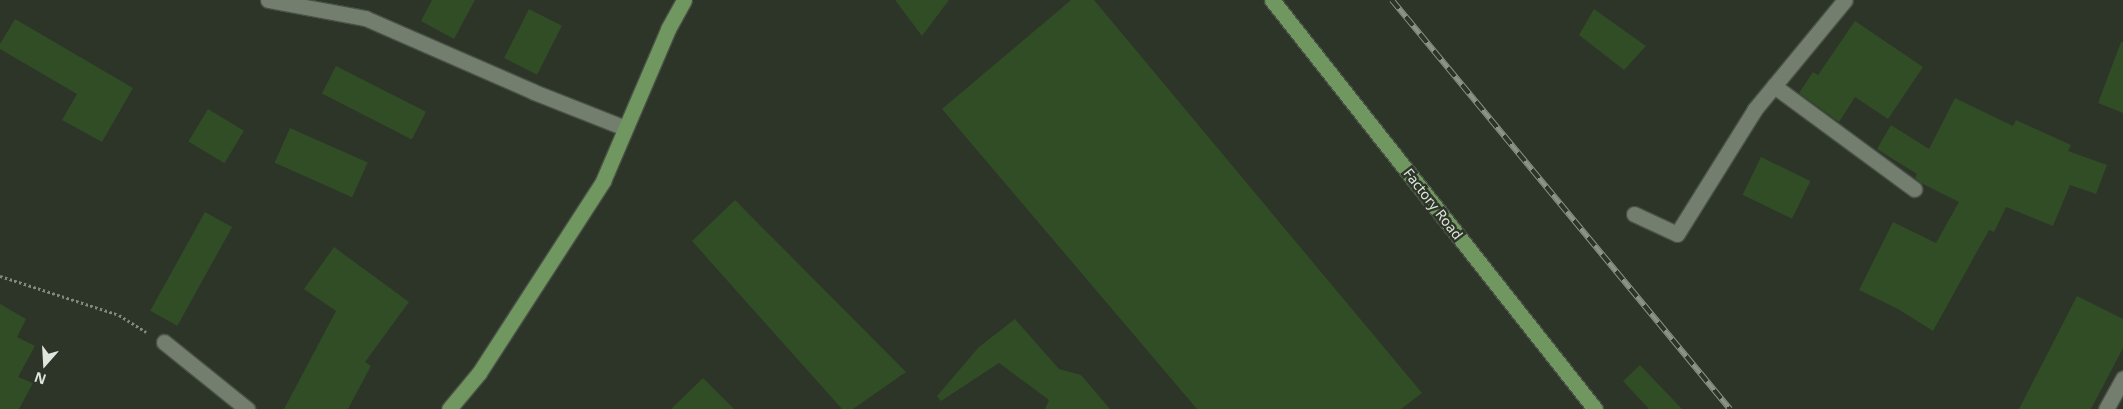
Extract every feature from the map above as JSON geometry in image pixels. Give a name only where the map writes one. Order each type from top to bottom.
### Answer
[{"type":"main road","points":[[449,409],[479,373],[603,181],[668,29],[684,0]]},
{"type":"main road","name":"Factory Road","points":[[1272,0],[1595,409]]},
{"type":"street","points":[[268,0],[365,18],[534,92],[625,128]]},
{"type":"street","points":[[1634,214],[1677,234],[1755,109],[1845,0]]},
{"type":"street","points":[[1774,86],[1914,189]]},
{"type":"street","points":[[164,342],[247,409]]},
{"type":"street","points":[[2106,409],[2123,378]]},
{"type":"path","points":[[0,276],[119,315],[164,342]]},
{"type":"building","points":[[432,0],[475,0],[454,39],[421,21]]},
{"type":"building","points":[[895,0],[949,0],[922,36]]},
{"type":"building","points":[[1071,0],[1094,0],[1422,393],[1401,409],[1197,409],[942,109]]},
{"type":"building","points":[[529,9],[562,26],[537,75],[504,58]]},
{"type":"building","points":[[1594,9],[1646,46],[1624,70],[1579,35]]},
{"type":"building","points":[[15,19],[133,88],[102,142],[62,120],[77,94],[0,49],[0,44]]},
{"type":"building","points":[[1855,21],[1923,67],[1888,119],[1855,97],[1839,122],[1799,93],[1813,72],[1818,75]]},
{"type":"building","points":[[2121,42],[2123,42],[2123,113],[2098,103]]},
{"type":"building","points":[[336,66],[426,112],[412,139],[322,94]]},
{"type":"building","points":[[1955,98],[2013,126],[2016,120],[2071,145],[2068,151],[2107,165],[2096,194],[2070,185],[2053,226],[2006,207],[1994,232],[1989,230],[1933,331],[1898,309],[1859,290],[1893,222],[1936,243],[1959,202],[1921,183],[1915,178],[1917,174],[1877,149],[1891,125],[1929,149]]},
{"type":"building","points":[[208,109],[244,131],[224,163],[188,142]]},
{"type":"building","points":[[290,128],[368,163],[352,197],[275,163]]},
{"type":"building","points":[[1761,157],[1810,181],[1792,219],[1743,195]]},
{"type":"building","points":[[735,200],[906,372],[853,409],[842,409],[692,241]]},
{"type":"building","points":[[205,212],[232,227],[177,326],[150,311]]},
{"type":"building","points":[[334,247],[409,302],[365,362],[371,366],[348,409],[284,409],[336,311],[304,289]]},
{"type":"building","points":[[2077,296],[2123,319],[2123,348],[2091,409],[2019,409]]},
{"type":"building","points":[[0,304],[26,319],[17,337],[35,346],[18,377],[33,383],[19,409],[0,409]]},
{"type":"building","points":[[1015,319],[1059,369],[1081,375],[1110,409],[1045,409],[1049,400],[999,363],[941,401],[937,396],[979,347]]},
{"type":"building","points":[[1640,365],[1682,409],[1649,409],[1623,381]]},
{"type":"building","points":[[703,378],[734,409],[671,409]]},
{"type":"railway","points":[[1392,0],[1730,409]]}]
